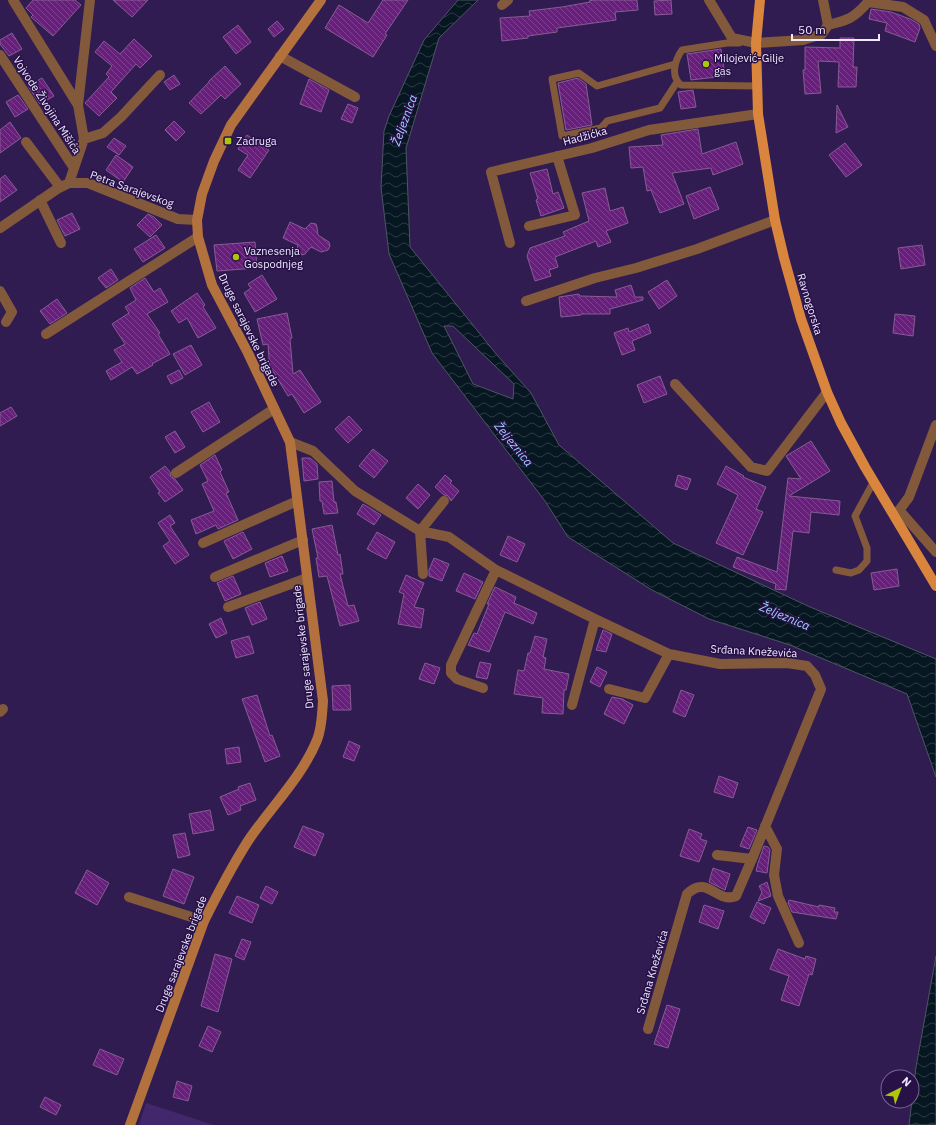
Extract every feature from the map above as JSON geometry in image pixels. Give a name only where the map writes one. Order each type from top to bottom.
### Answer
[{"type":"main road","name":"Druge sarajevske brigade","points":[[130,1125],[204,921],[248,841],[307,760],[317,740],[322,722],[323,701],[290,442],[248,353],[212,285],[198,237],[197,220],[202,194],[214,161],[231,124],[321,0]]},
{"type":"main road","name":"Ravnogorska","points":[[760,0],[756,43],[756,86],[758,114],[776,220],[800,319],[826,392],[841,423],[874,481],[897,513],[936,586]]},
{"type":"street","name":"Vojvode Živojina Mišića","points":[[13,0],[78,105]]},
{"type":"street","name":"Vojvode Živojina Mišića","points":[[65,185],[74,168],[84,138],[78,105],[90,0]]},
{"type":"street","points":[[709,0],[732,38],[756,43],[803,40],[822,34],[828,25],[847,20],[858,14],[868,2],[903,7],[924,20],[936,46]]},
{"type":"street","points":[[823,0],[828,25]]},
{"type":"street","name":"Vojvode Živojina Mišića","points":[[0,55],[74,168]]},
{"type":"street","points":[[280,56],[355,97]]},
{"type":"street","points":[[84,138],[103,133],[121,117],[160,75]]},
{"type":"street","name":"Hadžićka","points":[[510,243],[491,172],[592,148],[649,130],[758,114]]},
{"type":"street","points":[[0,228],[40,200],[65,185],[26,142]]},
{"type":"street","points":[[529,226],[574,216],[557,156]]},
{"type":"street","name":"Petra Sarajevskog","points":[[65,185],[88,183],[178,219],[197,220]]},
{"type":"street","points":[[40,200],[61,243]]},
{"type":"street","points":[[526,301],[595,278],[643,266],[697,249],[776,220]]},
{"type":"street","points":[[46,334],[198,237]]},
{"type":"street","points":[[0,290],[12,312],[6,322]]},
{"type":"street","points":[[675,384],[751,467],[767,471],[826,392]]},
{"type":"street","points":[[176,473],[274,409]]},
{"type":"street","points":[[936,425],[909,497],[897,513],[936,552]]},
{"type":"street","name":"Srđana Kneževića","points":[[290,442],[313,450],[355,491],[420,532],[448,537],[496,570],[669,654],[720,664],[787,663],[807,666],[815,675],[821,689],[736,896],[726,898],[702,886],[693,888],[687,894],[648,1029]]},
{"type":"street","points":[[203,543],[298,501]]},
{"type":"street","points":[[423,574],[420,532],[444,501]]},
{"type":"street","points":[[215,577],[303,540]]},
{"type":"street","points":[[483,688],[457,679],[451,673],[451,665],[496,570]]},
{"type":"street","points":[[228,607],[307,578]]},
{"type":"street","points":[[572,705],[595,619]]},
{"type":"street","points":[[609,689],[645,698],[669,654]]},
{"type":"street","points":[[765,826],[777,849],[774,875],[778,896],[799,943]]},
{"type":"street","points":[[717,855],[752,859]]},
{"type":"street","points":[[129,897],[204,921]]},
{"type":"lane","points":[[756,43],[727,43],[682,50],[677,56],[674,73],[681,85],[756,86]]},
{"type":"lane","points":[[675,64],[596,86],[579,73],[552,79],[562,136],[601,128],[607,121],[660,108],[678,82]]},
{"type":"lane","points":[[836,570],[851,574],[860,570],[867,561],[867,548],[855,516],[874,481]]},
{"type":"shaded area","points":[[146,1103],[214,1125],[139,1125]]},
{"type":"water","name":"Željeznica","points":[[458,0],[478,0],[439,38],[406,148],[410,247],[497,355],[531,393],[559,445],[673,543],[810,607],[936,659],[936,777],[907,694],[790,645],[709,619],[652,590],[568,537],[545,501],[432,353],[389,254],[381,187],[384,131],[389,116],[424,40]],"holes":[[[444,326],[453,326],[514,384],[513,399],[473,384]]]},
{"type":"water","points":[[936,956],[936,1125],[909,1125],[911,1109],[920,1109],[920,1069],[916,1069]]},
{"type":"building","points":[[33,0],[75,0],[81,5],[53,36],[31,17],[33,15],[26,8]]},
{"type":"building","points":[[113,0],[148,0],[132,17]]},
{"type":"building","points":[[383,0],[408,0],[385,34],[387,35],[373,57],[325,28],[339,5],[368,23]]},
{"type":"building","points":[[594,0],[637,0],[638,10],[615,12],[616,20],[557,28],[557,32],[528,36],[528,38],[502,41],[500,18],[530,16],[529,11],[562,7]]},
{"type":"building","points":[[671,0],[672,14],[655,15],[654,1]]},
{"type":"building","points":[[871,9],[891,12],[919,24],[920,28],[915,42],[885,31],[887,23],[869,19]]},
{"type":"building","points":[[277,21],[284,29],[274,37],[268,29]]},
{"type":"building","points":[[238,25],[251,42],[236,54],[223,37]]},
{"type":"building","points":[[12,33],[22,49],[9,56],[0,44],[0,40]]},
{"type":"building","points":[[840,38],[854,38],[853,67],[857,67],[856,87],[838,87],[839,62],[818,61],[821,93],[805,94],[803,70],[805,70],[805,47],[840,48]]},
{"type":"building","points":[[134,39],[152,56],[140,68],[136,64],[111,92],[117,98],[99,116],[85,103],[109,77],[106,74],[112,66],[95,52],[104,41],[120,54]]},
{"type":"building","name":"Milojević-Gilje gas","points":[[721,49],[725,76],[691,80],[687,54]]},
{"type":"building","points":[[225,66],[241,84],[225,99],[221,95],[201,114],[189,103]]},
{"type":"building","points":[[174,75],[180,84],[170,90],[164,82]]},
{"type":"building","points":[[42,78],[54,96],[40,104],[28,86]]},
{"type":"building","points":[[578,78],[586,84],[592,125],[566,130],[558,83]]},
{"type":"building","points":[[309,79],[329,90],[321,112],[300,104]]},
{"type":"building","points":[[693,90],[696,107],[681,109],[678,92]]},
{"type":"building","points":[[18,95],[28,109],[15,117],[6,102]]},
{"type":"building","points":[[348,104],[358,108],[352,123],[341,119]]},
{"type":"building","points":[[837,105],[848,127],[836,133]]},
{"type":"building","points":[[174,121],[185,132],[176,141],[165,130]]},
{"type":"building","points":[[10,122],[21,138],[0,153],[0,130]]},
{"type":"building","points":[[698,129],[702,154],[736,142],[743,164],[713,175],[711,168],[672,173],[684,204],[660,213],[651,190],[647,191],[643,167],[631,168],[629,147],[663,145],[661,135]]},
{"type":"building","points":[[247,135],[269,150],[250,178],[238,170],[248,155],[238,149]]},
{"type":"building","points":[[114,138],[126,146],[119,155],[107,147]]},
{"type":"building","points":[[845,143],[862,165],[846,177],[829,155]]},
{"type":"building","points":[[116,155],[133,167],[123,182],[106,170]]},
{"type":"building","points":[[547,169],[553,194],[558,192],[564,208],[541,216],[536,200],[538,199],[530,173]]},
{"type":"building","points":[[5,175],[17,190],[0,202],[0,179]]},
{"type":"building","points":[[710,187],[719,209],[694,219],[686,196]]},
{"type":"building","points":[[605,188],[610,211],[623,207],[628,223],[606,231],[611,242],[598,247],[596,241],[555,257],[558,267],[549,270],[551,276],[535,281],[527,256],[530,248],[565,236],[563,232],[589,221],[582,193]]},
{"type":"building","points":[[72,213],[80,229],[65,236],[57,220]]},
{"type":"building","points":[[148,214],[154,217],[162,225],[150,237],[137,225]]},
{"type":"building","points":[[290,222],[305,229],[311,223],[316,224],[318,235],[329,242],[330,246],[328,250],[321,252],[311,247],[305,254],[302,255],[299,253],[297,250],[298,245],[283,238]]},
{"type":"building","points":[[156,235],[165,248],[143,262],[134,249]]},
{"type":"building","name":"Vaznesenja Gospodnjeg","points":[[255,242],[257,268],[217,271],[214,245]]},
{"type":"building","points":[[922,245],[925,265],[901,269],[898,248]]},
{"type":"building","points":[[111,269],[118,280],[106,288],[98,278]]},
{"type":"building","points":[[262,275],[277,299],[255,312],[244,293],[251,288],[248,284]]},
{"type":"building","points":[[145,278],[154,292],[160,288],[168,302],[147,314],[160,333],[158,334],[170,354],[137,374],[132,367],[111,380],[106,371],[122,362],[114,350],[125,344],[112,324],[129,313],[125,307],[136,300],[130,288]]},
{"type":"building","points":[[667,280],[677,296],[659,309],[648,292]]},
{"type":"building","points":[[631,285],[635,297],[643,297],[643,300],[610,309],[610,314],[581,314],[561,317],[559,297],[579,294],[580,296],[617,297],[615,290]]},
{"type":"building","points":[[197,293],[205,305],[203,307],[216,328],[198,338],[187,318],[179,323],[171,311]]},
{"type":"building","points":[[57,299],[67,313],[50,324],[40,311]]},
{"type":"building","points":[[287,313],[292,338],[290,339],[293,374],[300,370],[321,402],[304,413],[292,394],[288,396],[273,371],[270,371],[268,344],[263,345],[257,319]]},
{"type":"building","points":[[895,314],[915,316],[913,336],[893,333]]},
{"type":"building","points":[[648,324],[651,333],[632,341],[635,350],[622,355],[614,333],[628,328],[629,332]]},
{"type":"building","points":[[191,345],[202,365],[185,375],[173,354]]},
{"type":"building","points":[[179,370],[183,378],[171,384],[167,376]]},
{"type":"building","points":[[660,376],[667,394],[644,403],[637,385]]},
{"type":"building","points":[[209,402],[220,422],[203,432],[191,412]]},
{"type":"building","points":[[11,407],[17,416],[0,426],[0,413]]},
{"type":"building","points":[[349,416],[362,430],[348,443],[335,429]]},
{"type":"building","points":[[175,431],[185,447],[175,453],[165,437]]},
{"type":"building","points":[[811,441],[830,471],[789,496],[840,501],[839,515],[811,512],[809,533],[793,531],[786,590],[775,589],[776,584],[733,567],[737,557],[777,572],[788,478],[801,479],[786,456]]},
{"type":"building","points":[[373,449],[388,461],[374,478],[359,466]]},
{"type":"building","points":[[215,455],[222,470],[220,472],[229,492],[226,493],[238,520],[218,529],[216,525],[196,534],[191,520],[214,511],[202,484],[208,481],[200,465]]},
{"type":"building","points":[[302,458],[310,458],[317,464],[318,479],[304,481]]},
{"type":"building","points":[[165,466],[170,472],[171,477],[175,479],[183,490],[165,502],[158,493],[160,492],[150,477]]},
{"type":"building","points":[[726,466],[744,476],[743,477],[766,487],[756,509],[763,512],[743,555],[716,543],[738,495],[717,484]]},
{"type":"building","points":[[445,475],[452,481],[450,483],[459,491],[451,501],[448,496],[444,495],[435,487]]},
{"type":"building","points":[[678,475],[691,479],[687,490],[675,486]]},
{"type":"building","points":[[332,481],[334,502],[336,502],[338,513],[324,514],[322,501],[320,501],[319,482]]},
{"type":"building","points":[[418,484],[430,495],[418,509],[406,498]]},
{"type":"building","points":[[363,504],[381,515],[374,525],[357,514]]},
{"type":"building","points":[[170,515],[175,523],[170,526],[189,555],[175,564],[163,546],[170,541],[158,523]]},
{"type":"building","points":[[332,525],[338,555],[340,554],[343,574],[340,574],[348,606],[354,605],[359,621],[340,626],[327,576],[319,577],[316,558],[318,558],[312,529]]},
{"type":"building","points":[[243,532],[252,549],[233,559],[224,541]]},
{"type":"building","points":[[377,532],[395,542],[386,559],[367,549]]},
{"type":"building","points":[[508,536],[525,544],[517,562],[500,555]]},
{"type":"building","points":[[282,556],[288,571],[270,577],[265,563]]},
{"type":"building","points":[[434,558],[449,564],[442,581],[429,576],[429,570]]},
{"type":"building","points":[[897,569],[899,586],[874,590],[871,573]]},
{"type":"building","points":[[464,573],[483,582],[475,599],[456,591]]},
{"type":"building","points":[[406,575],[424,583],[414,607],[424,609],[421,628],[398,624],[404,594],[399,592]]},
{"type":"building","points":[[233,576],[241,594],[225,601],[217,583]]},
{"type":"building","points":[[495,587],[516,597],[514,603],[537,613],[533,624],[505,612],[489,652],[468,645],[474,633],[477,634],[489,604],[487,604]]},
{"type":"building","points":[[260,602],[267,619],[252,625],[245,608]]},
{"type":"building","points":[[221,618],[227,633],[216,638],[209,624]]},
{"type":"building","points":[[603,630],[612,634],[606,652],[596,650]]},
{"type":"building","points":[[249,636],[254,653],[236,658],[231,641]]},
{"type":"building","points":[[535,636],[547,639],[543,657],[546,658],[544,669],[569,674],[566,690],[564,690],[563,714],[542,713],[543,698],[514,694],[518,670],[524,671],[528,653],[530,653]]},
{"type":"building","points":[[480,662],[491,664],[487,679],[476,677]]},
{"type":"building","points":[[425,663],[440,668],[434,684],[419,679]]},
{"type":"building","points":[[597,667],[607,672],[600,687],[590,682]]},
{"type":"building","points":[[350,685],[351,710],[333,710],[332,686]]},
{"type":"building","points":[[681,690],[694,695],[685,717],[673,712]]},
{"type":"building","points":[[257,695],[270,736],[272,735],[280,756],[265,762],[242,699]]},
{"type":"building","points":[[612,697],[622,699],[633,705],[624,724],[604,714]]},
{"type":"building","points":[[349,741],[360,746],[354,761],[343,757]]},
{"type":"building","points":[[239,747],[241,762],[227,764],[225,749]]},
{"type":"building","points":[[719,776],[738,783],[733,798],[714,792]]},
{"type":"building","points":[[250,783],[256,800],[240,806],[241,810],[228,815],[220,797],[239,789],[238,787]]},
{"type":"building","points":[[210,810],[214,830],[193,834],[189,814]]},
{"type":"building","points":[[303,826],[324,834],[315,856],[294,847]]},
{"type":"building","points":[[748,827],[757,830],[749,849],[740,846]]},
{"type":"building","points":[[689,829],[702,834],[700,839],[707,841],[699,862],[680,856]]},
{"type":"building","points":[[185,833],[190,855],[178,858],[173,835]]},
{"type":"building","points":[[764,846],[768,847],[770,850],[767,873],[756,871]]},
{"type":"building","points":[[713,868],[730,874],[725,890],[709,882]]},
{"type":"building","points":[[173,869],[194,877],[184,904],[163,896]]},
{"type":"building","points":[[87,870],[109,883],[97,905],[75,893]]},
{"type":"building","points":[[767,882],[771,896],[758,901],[762,892],[759,886]]},
{"type":"building","points":[[266,886],[278,892],[272,904],[260,898]]},
{"type":"building","points":[[237,896],[259,905],[252,923],[229,913]]},
{"type":"building","points":[[789,900],[819,907],[819,905],[835,908],[834,912],[838,912],[836,919],[792,912],[788,903]]},
{"type":"building","points":[[757,902],[771,908],[764,924],[750,917]]},
{"type":"building","points":[[704,905],[724,911],[718,929],[699,922]]},
{"type":"building","points":[[242,939],[251,942],[244,960],[235,956]]},
{"type":"building","points":[[778,949],[805,959],[806,956],[816,959],[812,975],[809,974],[799,1006],[781,1000],[789,976],[770,969]]},
{"type":"building","points":[[215,954],[232,959],[218,1012],[201,1006]]},
{"type":"building","points":[[667,1005],[680,1009],[668,1048],[654,1044]]},
{"type":"building","points":[[208,1026],[221,1032],[212,1052],[199,1046]]},
{"type":"building","points":[[100,1049],[124,1059],[117,1075],[93,1065]]},
{"type":"building","points":[[177,1081],[192,1086],[188,1101],[173,1097]]},
{"type":"building","points":[[45,1097],[61,1105],[56,1115],[40,1107]]},
{"type":"place","name":"Milojević-Gilje gas","points":[[706,64]]},
{"type":"place","name":"Zadruga","points":[[228,141]]},
{"type":"place","name":"Vaznesenja Gospodnjeg","points":[[236,257]]}]
